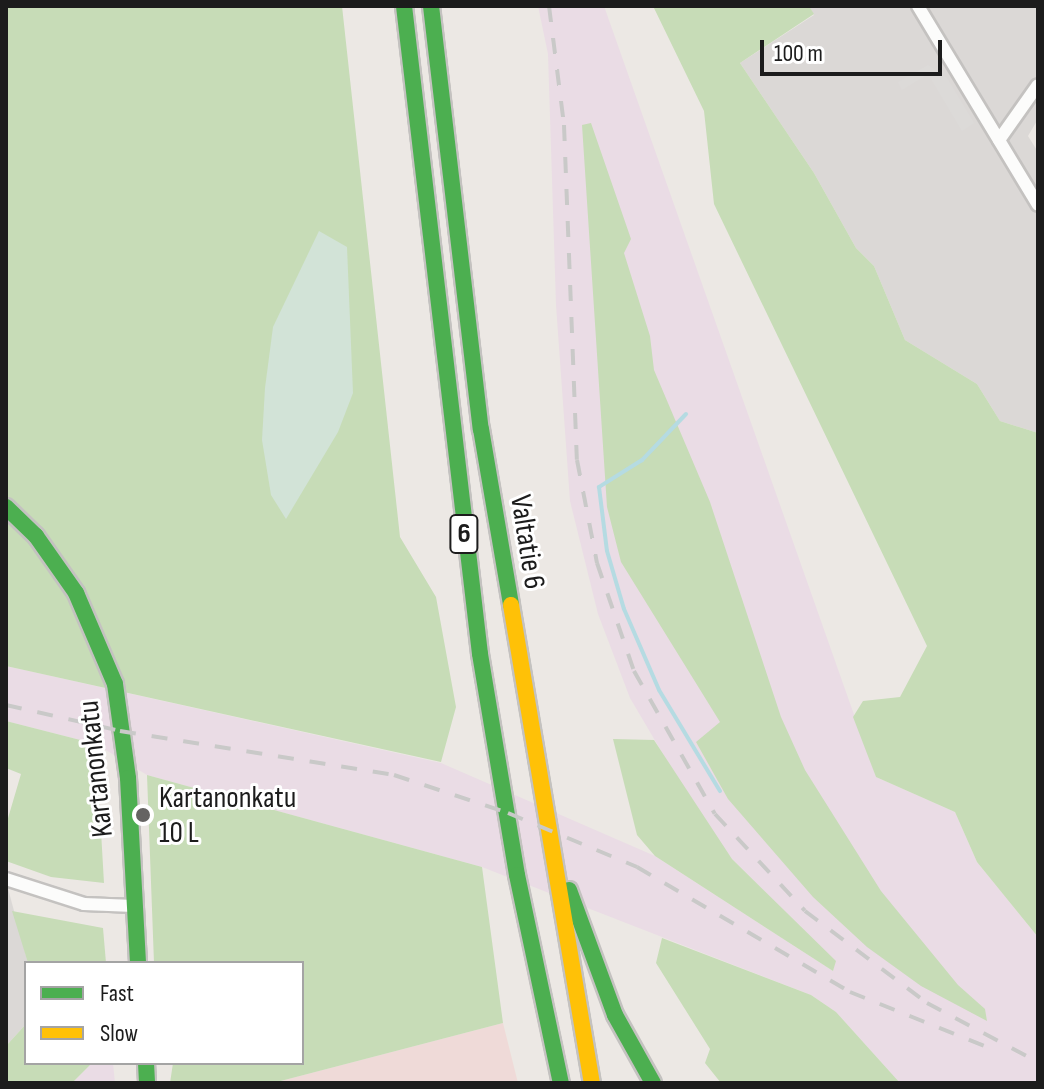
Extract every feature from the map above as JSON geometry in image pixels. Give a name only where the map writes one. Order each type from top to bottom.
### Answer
[{"type":"main road","name":"Valtatie 6","points":[[404,6],[480,654],[517,875],[561,1083]]},
{"type":"main road","name":"Valtatie 6","points":[[431,6],[481,429],[542,803],[592,1083]]},
{"type":"main road","name":"Kartanonkatu","points":[[6,507],[70,583],[115,684],[128,778],[138,961]]},
{"type":"main road","points":[[542,803],[577,917],[615,1015],[653,1083]]},
{"type":"street","points":[[918,6],[1038,205]]},
{"type":"street","points":[[999,140],[1038,85]]},
{"type":"street","points":[[6,879],[84,904],[134,906]]},
{"type":"shaded area","points":[[538,6],[604,6],[876,777],[955,812],[977,862],[1038,937],[1038,1083],[900,1083],[836,1012],[811,995],[482,867],[147,775],[96,744],[6,721],[6,666],[441,763],[655,856],[833,971],[835,961],[732,859],[686,793],[630,698],[598,614],[570,501],[556,305],[548,54]]},
{"type":"shaded area","points":[[809,6],[1038,6],[1038,119],[1028,136],[1038,152],[1038,433],[1000,421],[977,384],[905,340],[874,266],[856,248],[814,173],[740,63],[814,15]]},
{"type":"shaded area","points":[[928,65],[947,78],[974,123],[962,131],[928,74],[902,90],[898,82]]},
{"type":"shaded area","points":[[6,881],[27,961],[24,961],[24,1026],[6,1046]]},
{"type":"shaded area","points":[[503,1023],[518,1083],[273,1083]]},
{"type":"shaded area","points":[[90,1065],[113,1065],[115,1083],[72,1083]]},
{"type":"green space","points":[[6,6],[342,6],[400,537],[436,597],[456,707],[441,762],[6,666]]},
{"type":"green space","points":[[653,6],[809,6],[814,14],[740,63],[814,173],[856,248],[874,266],[905,340],[977,384],[1000,421],[1038,433],[1038,937],[977,862],[955,812],[876,777],[853,717],[863,701],[900,697],[927,646],[714,204],[704,111]]},
{"type":"green space","points":[[591,123],[631,239],[624,253],[650,336],[654,370],[710,502],[781,717],[805,770],[881,891],[958,985],[985,1009],[987,1021],[921,986],[867,947],[813,897],[728,799],[696,742],[720,722],[621,562],[607,507],[582,125]]},
{"type":"green space","points":[[319,231],[347,247],[353,393],[338,432],[286,519],[271,495],[262,440],[265,388],[273,327]]},
{"type":"green space","points":[[6,721],[96,744],[104,883],[51,877],[6,861],[6,825],[21,774],[6,768]]},
{"type":"green space","points":[[613,739],[654,740],[732,859],[836,961],[833,971],[655,856],[637,835]]},
{"type":"green space","points":[[147,775],[482,867],[503,1023],[273,1083],[170,1083],[173,1065],[304,1065],[304,961],[154,961]]},
{"type":"green space","points":[[12,911],[103,928],[106,961],[27,961]]},
{"type":"green space","points":[[662,938],[811,995],[836,1012],[900,1083],[721,1083],[705,1063],[710,1049],[656,963]]},
{"type":"green space","points":[[24,1026],[24,1065],[90,1065],[72,1083],[6,1083],[6,1046]]},
{"type":"waterway","points":[[686,414],[642,460],[599,487],[607,551],[624,609],[659,690],[720,791]]},
{"type":"railway","points":[[549,6],[564,125],[577,460],[597,563],[634,671],[715,814],[805,911],[927,1003],[1038,1062]]},
{"type":"railway","points":[[6,705],[120,731],[394,775],[508,813],[637,867],[850,992],[997,1051]]},
{"type":"traffic: fast","points":[[404,6],[480,654],[517,875],[561,1083]]},
{"type":"traffic: fast","points":[[431,6],[481,429],[511,605]]},
{"type":"traffic: fast","points":[[6,507],[36,536],[76,593],[115,684],[128,778],[138,961]]},
{"type":"traffic: fast","points":[[569,890],[615,1015],[653,1083]]},
{"type":"traffic: fast","points":[[146,1065],[147,1083]]},
{"type":"traffic: slow","points":[[511,605],[592,1083]]},
{"type":"place","name":"Kartanonkatu 10 L","points":[[143,815]]}]
